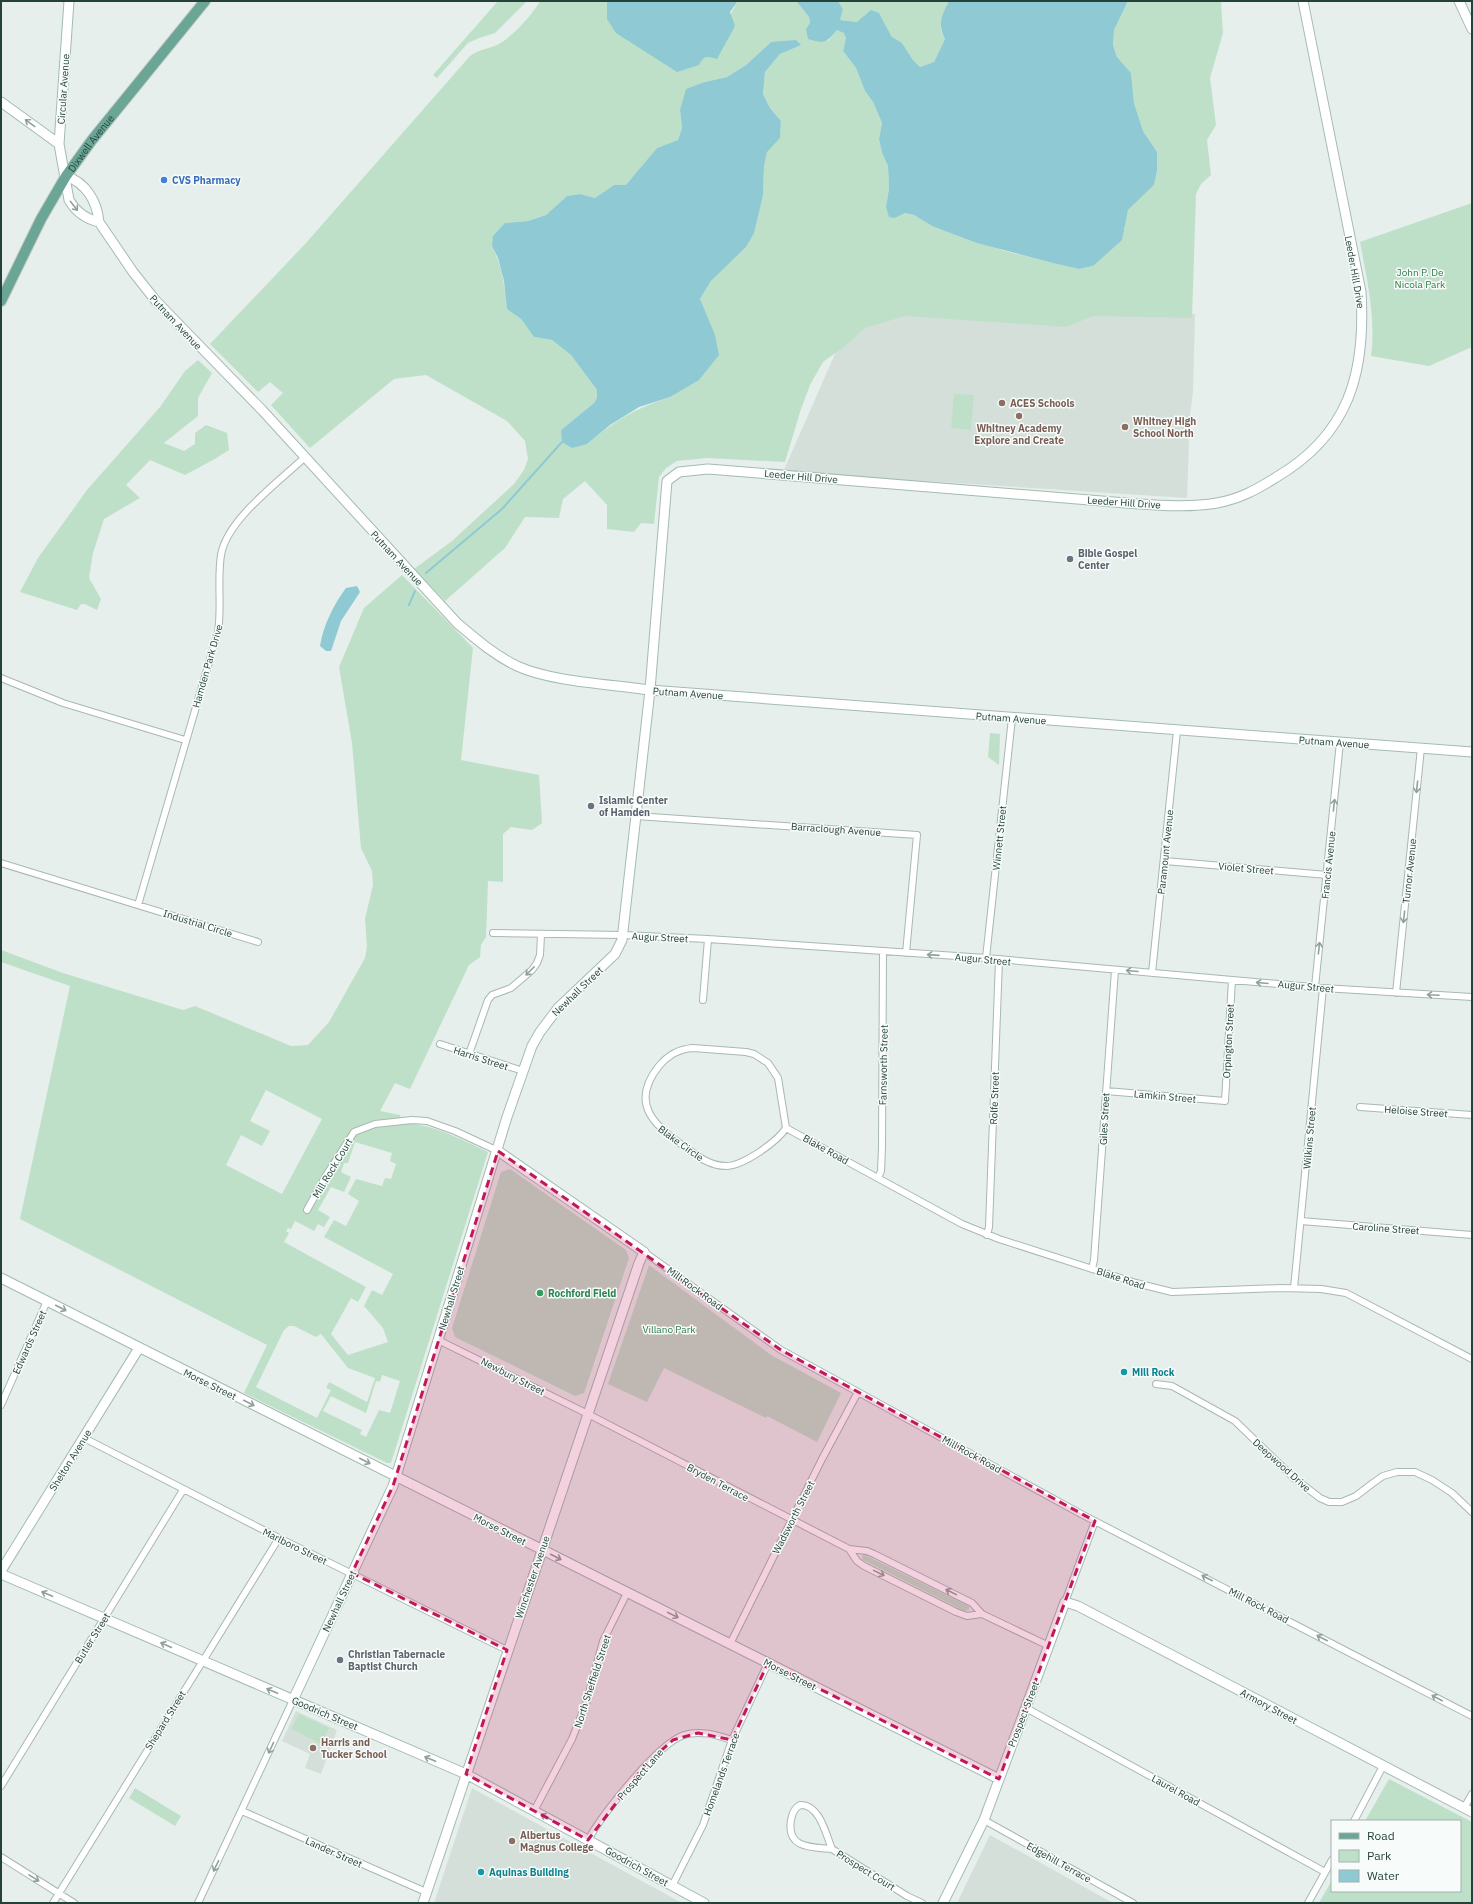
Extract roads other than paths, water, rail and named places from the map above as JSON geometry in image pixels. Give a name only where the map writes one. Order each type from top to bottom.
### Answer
[{"type":"main road","name":"Circular Avenue","points":[[66,176],[59,144],[69,1]]},
{"type":"main road","name":"Dixwell Avenue","points":[[1,301],[41,219],[66,176],[92,140],[205,1]]},
{"type":"main road","name":"Leeder Hill Drive","points":[[650,690],[665,489],[667,481],[679,472],[708,469],[1126,503],[1193,506],[1218,503],[1250,494],[1292,469],[1310,454],[1332,427],[1349,396],[1358,369],[1363,326],[1361,292],[1303,1]]},
{"type":"main road","points":[[1459,1],[1472,29]]},
{"type":"main road","points":[[1,102],[59,144]]},
{"type":"main road","points":[[66,176],[67,192],[73,207],[84,216],[100,222]]},
{"type":"main road","name":"Putnam Avenue","points":[[66,176],[76,180],[86,188],[98,213],[100,222],[133,272],[156,301],[305,457],[457,623],[482,645],[517,666],[536,673],[650,690],[1177,731],[1472,752]]},
{"type":"main road","name":"Newhall Street","points":[[293,1700],[393,1486],[523,1071],[536,1039],[548,1020],[558,1008],[615,954],[623,935],[650,690]]},
{"type":"main road","name":"Mill Rock Road","points":[[498,1151],[644,1252]]},
{"type":"main road","name":"Winchester Avenue","points":[[423,1903],[507,1650],[644,1252]]},
{"type":"main road","name":"Morse Street","points":[[1,1278],[999,1779]]},
{"type":"main road","name":"Shelton Avenue","points":[[1,1573],[139,1348]]},
{"type":"main road","name":"Goodrich Street","points":[[1,1573],[466,1774],[704,1903]]},
{"type":"main road","name":"Prospect Street","points":[[943,1903],[984,1820],[1065,1602]]},
{"type":"main road","name":"Armory Street","points":[[1065,1602],[1091,1613],[1468,1810]]},
{"type":"street","name":"Hamden Park Drive","points":[[138,905],[218,632],[221,556],[225,541],[237,521],[305,457]]},
{"type":"street","points":[[1,678],[63,703],[186,740]]},
{"type":"street","name":"Winnett Street","points":[[986,958],[1012,718]]},
{"type":"street","name":"Paramount Avenue","points":[[1152,973],[1165,861],[1177,731]]},
{"type":"street","name":"Francis Avenue","points":[[1315,987],[1340,742]]},
{"type":"street","name":"Turnor Avenue","points":[[1396,993],[1421,748]]},
{"type":"street","name":"Barraclough Avenue","points":[[636,816],[917,835],[906,953]]},
{"type":"street","name":"Violet Street","points":[[1165,861],[1327,875]]},
{"type":"street","points":[[1,864],[138,905]]},
{"type":"street","name":"Industrial Circle","points":[[138,905],[258,942]]},
{"type":"street","name":"Augur Street","points":[[493,933],[541,935],[623,935],[708,939],[986,958],[1323,988],[1472,997]]},
{"type":"street","points":[[469,1054],[488,1000],[492,995],[511,988],[537,963],[540,955],[541,935]]},
{"type":"street","points":[[704,1000],[708,939]]},
{"type":"street","name":"Farnsworth Street","points":[[878,1178],[881,1171],[882,1148],[882,952]]},
{"type":"street","name":"Rolfe Street","points":[[987,1235],[989,1227],[999,960]]},
{"type":"street","name":"Giles Street","points":[[1092,1269],[1094,1260],[1115,970]]},
{"type":"street","name":"Orpington Street","points":[[1225,1101],[1232,980]]},
{"type":"street","name":"Wilkins Street","points":[[1294,1288],[1323,988]]},
{"type":"street","name":"Harris Street","points":[[440,1044],[523,1071]]},
{"type":"street","name":"Blake Circle","points":[[700,1048],[746,1052],[762,1058],[774,1071],[780,1086],[786,1128],[780,1135],[743,1163],[735,1166],[715,1165],[694,1154],[657,1127],[649,1115],[647,1106],[647,1090],[656,1070],[667,1057],[680,1050],[700,1048]]},
{"type":"street","name":"Lamkin Street","points":[[1106,1091],[1225,1101]]},
{"type":"street","name":"Heloise Street","points":[[1360,1107],[1472,1115]]},
{"type":"street","name":"Mill Rock Court","points":[[307,1210],[327,1174],[354,1132],[375,1124],[412,1120],[427,1121],[455,1131],[498,1151]]},
{"type":"street","name":"Blake Road","points":[[786,1128],[962,1224],[987,1235],[1092,1269],[1172,1292],[1294,1288],[1327,1289],[1346,1293],[1472,1359]]},
{"type":"street","name":"Caroline Street","points":[[1301,1221],[1472,1235]]},
{"type":"street","name":"Mill Rock Road","points":[[644,1252],[781,1350],[1095,1521],[1472,1716]]},
{"type":"street","name":"Edwards Street","points":[[1,1405],[47,1301]]},
{"type":"street","name":"Newbury Street","points":[[438,1340],[588,1414]]},
{"type":"street","name":"Deepwood Drive","points":[[1156,1384],[1172,1386],[1235,1421],[1294,1478],[1320,1498],[1329,1502],[1342,1502],[1356,1496],[1383,1476],[1397,1472],[1415,1472],[1432,1480],[1452,1493],[1472,1512]]},
{"type":"street","name":"Wadsworth Street","points":[[730,1644],[858,1392]]},
{"type":"street","name":"Bryden Terrace","points":[[588,1414],[849,1549],[867,1551],[888,1560],[972,1603],[982,1614],[1049,1646]]},
{"type":"street","name":"Marlboro Street","points":[[84,1438],[183,1490],[507,1650]]},
{"type":"street","name":"Butler Street","points":[[1,1786],[183,1490]]},
{"type":"street","name":"Prospect Street","points":[[1065,1602],[1095,1521]]},
{"type":"street","name":"Shepard Street","points":[[53,1903],[279,1538]]},
{"type":"street","name":"Bryden Terrace","points":[[849,1549],[857,1561],[864,1566],[956,1612],[967,1616],[982,1614]]},
{"type":"street","name":"North Sheffield Street","points":[[534,1810],[572,1739],[586,1704],[603,1641],[627,1593]]},
{"type":"street","name":"Homelands Terrace","points":[[672,1886],[703,1825],[732,1740],[768,1663]]},
{"type":"street","name":"Newhall Street","points":[[198,1903],[293,1700]]},
{"type":"street","name":"Laurel Road","points":[[1026,1708],[1325,1872]]},
{"type":"street","name":"Prospect Lane","points":[[588,1840],[645,1765],[668,1743],[684,1735],[698,1733],[715,1734],[732,1740]]},
{"type":"street","points":[[1355,1820],[1383,1766]]},
{"type":"street","points":[[1468,1810],[1472,1794]]},
{"type":"street","name":"Prospect Court","points":[[832,1849],[815,1812],[807,1805],[798,1806],[794,1811],[790,1822],[792,1834],[797,1842],[810,1848],[832,1849],[907,1896],[922,1903]]},
{"type":"street","name":"Lander Street","points":[[242,1811],[426,1892]]},
{"type":"street","name":"Edgehill Terrace","points":[[984,1820],[1134,1903]]},
{"type":"street","points":[[1,1857],[74,1903]]},
{"type":"street","points":[[1308,1903],[1331,1862]]},
{"type":"water","points":[[607,1],[738,1],[730,12],[735,26],[717,59],[706,57],[699,65],[677,72],[616,33],[607,19]]},
{"type":"water","points":[[796,1],[838,1],[843,9],[840,20],[857,22],[871,10],[879,13],[892,37],[902,43],[913,60],[920,67],[934,62],[945,39],[941,29],[941,20],[949,1],[1128,1],[1114,30],[1113,45],[1117,57],[1131,73],[1134,103],[1143,131],[1157,152],[1157,171],[1154,185],[1128,210],[1122,240],[1093,266],[1079,269],[977,243],[932,226],[914,215],[905,213],[895,218],[889,217],[886,207],[889,188],[888,166],[882,153],[879,139],[882,123],[873,102],[865,91],[856,68],[843,51],[846,38],[844,33],[837,30],[830,38],[822,42],[808,39],[806,29],[810,23],[809,17]]},
{"type":"water","points":[[796,40],[801,45],[780,54],[765,72],[763,94],[770,108],[781,121],[780,138],[767,152],[764,166],[763,195],[754,233],[746,247],[711,281],[700,299],[715,335],[719,355],[699,380],[670,397],[639,407],[610,425],[587,444],[572,448],[562,442],[561,430],[594,403],[597,398],[597,390],[571,355],[552,340],[534,337],[521,319],[507,309],[504,281],[498,258],[492,246],[493,236],[505,223],[528,221],[546,215],[567,196],[580,194],[595,198],[614,185],[626,185],[657,148],[678,140],[682,128],[680,110],[686,89],[705,82],[727,77],[746,65],[771,42]]},
{"type":"water","points":[[357,586],[360,592],[341,621],[331,651],[326,651],[320,646],[321,638],[337,601],[346,588]]},
{"type":"waterway","points":[[426,573],[502,509],[562,442]]},
{"type":"waterway","points":[[409,605],[415,591]]},
{"type":"place","name":"CVS Pharmacy","points":[[164,180]]},
{"type":"place","name":"ACES Schools","points":[[1002,403]]},
{"type":"place","name":"Whitney Academy Explore and Create","points":[[1019,416]]},
{"type":"place","name":"Whitney High School North","points":[[1125,427]]},
{"type":"place","name":"Bible Gospel Center","points":[[1070,559]]},
{"type":"place","name":"Islamic Center of Hamden","points":[[591,806]]},
{"type":"place","name":"Rochford Field","points":[[540,1293]]},
{"type":"place","name":"Mill Rock","points":[[1124,1372]]},
{"type":"place","name":"Christian Tabernacle Baptist Church","points":[[340,1660]]},
{"type":"place","name":"Harris and Tucker School","points":[[313,1748]]},
{"type":"place","name":"Albertus Magnus College","points":[[512,1841]]},
{"type":"place","name":"Aquinas Building","points":[[481,1872]]},
{"type":"park label","name":"John P. De Nicola Park","points":[[1420,278]]},
{"type":"park label","name":"Villano Park","points":[[669,1329]]}]
